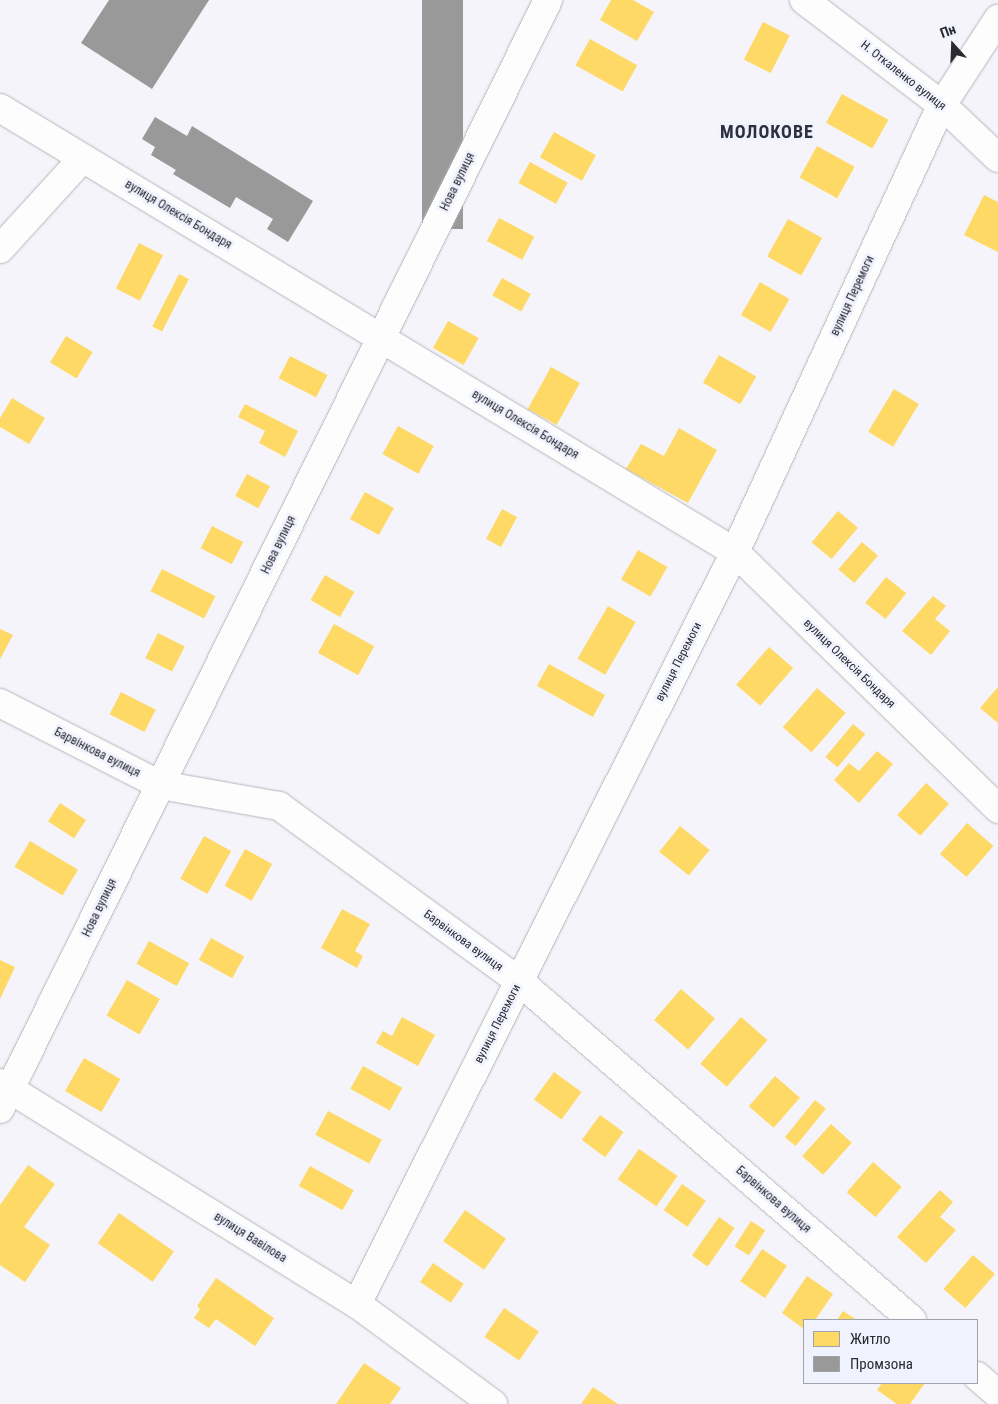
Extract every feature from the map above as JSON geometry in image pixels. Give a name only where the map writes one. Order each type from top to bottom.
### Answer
[{"type":"street","name":"Нова вулиця","points":[[3,1094],[160,785],[548,0]]},
{"type":"street","name":"Н. Откаленко вулиця","points":[[804,0],[942,105],[998,158]]},
{"type":"street","name":"вулиця Перемоги","points":[[357,1304],[735,552],[942,105],[998,19]]},
{"type":"street","name":"вулиця Олексія Бондаря","points":[[0,108],[735,552],[998,809]]},
{"type":"street","points":[[0,249],[83,158]]},
{"type":"street","name":"Барвінкова вулиця","points":[[0,703],[160,785],[278,806],[519,981],[911,1319]]},
{"type":"street","name":"вулиця Вавілова","points":[[3,1094],[357,1304],[493,1404]]},
{"type":"street","points":[[978,1377],[998,1394]]},
{"type":"building: Житло","points":[[611,0],[633,0],[654,12],[637,41],[600,20]]},
{"type":"building: Житло","points":[[763,22],[790,36],[771,73],[744,59]]},
{"type":"building: Житло","points":[[590,39],[637,65],[623,91],[575,65]]},
{"type":"building: Житло","points":[[842,94],[888,120],[872,149],[826,123]]},
{"type":"building: Житло","points":[[554,132],[596,155],[582,181],[540,157]]},
{"type":"building: Житло","points":[[817,146],[855,167],[837,198],[800,177]]},
{"type":"building: Житло","points":[[530,162],[568,183],[556,204],[518,183]]},
{"type":"building: Житло","points":[[984,195],[998,202],[998,252],[964,235]]},
{"type":"building: Житло","points":[[499,218],[534,237],[522,260],[487,241]]},
{"type":"building: Житло","points":[[788,219],[822,238],[801,276],[767,257]]},
{"type":"building: Житло","points":[[139,243],[163,255],[140,301],[116,288]]},
{"type":"building: Житло","points":[[179,274],[189,279],[162,332],[152,327]]},
{"type":"building: Житло","points":[[502,278],[531,294],[521,311],[492,295]]},
{"type":"building: Житло","points":[[760,282],[789,299],[770,332],[741,315]]},
{"type":"building: Житло","points":[[448,321],[479,338],[464,365],[433,348]]},
{"type":"building: Житло","points":[[66,336],[93,352],[77,379],[50,363]]},
{"type":"building: Житло","points":[[719,355],[756,376],[740,404],[703,383]]},
{"type":"building: Житло","points":[[290,356],[327,375],[316,397],[279,378]]},
{"type":"building: Житло","points":[[551,367],[580,383],[557,425],[528,409]]},
{"type":"building: Житло","points":[[894,389],[919,404],[893,447],[868,432]]},
{"type":"building: Житло","points":[[12,398],[45,418],[29,444],[0,427],[0,418]]},
{"type":"building: Житло","points":[[245,404],[298,431],[285,457],[259,443],[265,431],[238,417]]},
{"type":"building: Житло","points":[[398,426],[434,446],[418,474],[382,454]]},
{"type":"building: Житло","points":[[679,428],[717,450],[688,503],[626,469],[641,444],[664,456]]},
{"type":"building: Житло","points":[[247,474],[270,486],[258,508],[235,496]]},
{"type":"building: Житло","points":[[365,492],[394,508],[379,535],[350,519]]},
{"type":"building: Житло","points":[[502,509],[517,517],[501,547],[486,539]]},
{"type":"building: Житло","points":[[838,511],[858,528],[832,559],[812,542]]},
{"type":"building: Житло","points":[[212,526],[243,542],[232,564],[201,548]]},
{"type":"building: Житло","points":[[862,542],[878,556],[854,583],[838,569]]},
{"type":"building: Житло","points":[[638,550],[667,567],[650,596],[621,579]]},
{"type":"building: Житло","points":[[162,569],[215,596],[204,619],[151,591]]},
{"type":"building: Житло","points":[[325,575],[354,592],[340,617],[310,600]]},
{"type":"building: Житло","points":[[886,577],[906,593],[885,619],[865,603]]},
{"type":"building: Житло","points":[[933,596],[946,606],[935,619],[950,631],[931,655],[902,631]]},
{"type":"building: Житло","points":[[608,606],[636,622],[605,675],[578,659]]},
{"type":"building: Житло","points":[[334,624],[374,646],[358,675],[318,653]]},
{"type":"building: Житло","points":[[0,629],[13,635],[0,659]]},
{"type":"building: Житло","points":[[158,633],[185,647],[172,672],[145,658]]},
{"type":"building: Житло","points":[[769,647],[793,668],[760,706],[736,685]]},
{"type":"building: Житло","points":[[549,664],[605,695],[593,717],[537,686]]},
{"type":"building: Житло","points":[[998,687],[998,723],[980,708]]},
{"type":"building: Житло","points":[[817,688],[846,713],[812,752],[783,727]]},
{"type":"building: Житло","points":[[121,692],[156,710],[144,732],[110,714]]},
{"type":"building: Житло","points":[[853,724],[865,734],[838,767],[825,757]]},
{"type":"building: Житло","points":[[877,751],[893,764],[859,803],[834,780],[849,763],[859,771]]},
{"type":"building: Житло","points":[[926,783],[949,804],[920,836],[897,815]]},
{"type":"building: Житло","points":[[60,803],[86,820],[74,838],[48,821]]},
{"type":"building: Житло","points":[[967,823],[993,846],[967,877],[940,854]]},
{"type":"building: Житло","points":[[680,826],[710,850],[689,876],[659,852]]},
{"type":"building: Житло","points":[[204,836],[231,851],[207,894],[180,879]]},
{"type":"building: Житло","points":[[30,841],[78,870],[63,896],[15,867]]},
{"type":"building: Житло","points":[[245,849],[272,864],[252,901],[225,886]]},
{"type":"building: Житло","points":[[342,909],[370,924],[355,951],[363,956],[357,968],[321,948]]},
{"type":"building: Житло","points":[[211,938],[244,956],[232,978],[199,960]]},
{"type":"building: Житло","points":[[149,941],[189,963],[177,986],[136,964]]},
{"type":"building: Житло","points":[[0,960],[15,967],[0,999]]},
{"type":"building: Житло","points":[[127,980],[160,999],[139,1035],[106,1016]]},
{"type":"building: Житло","points":[[681,989],[715,1019],[688,1049],[654,1020]]},
{"type":"building: Житло","points":[[402,1017],[435,1035],[418,1066],[376,1043],[383,1031],[392,1036]]},
{"type":"building: Житло","points":[[741,1017],[767,1040],[727,1087],[700,1064]]},
{"type":"building: Житло","points":[[84,1058],[120,1079],[101,1112],[65,1091]]},
{"type":"building: Житло","points":[[363,1066],[402,1088],[390,1111],[350,1089]]},
{"type":"building: Житло","points":[[554,1072],[582,1092],[562,1119],[534,1100]]},
{"type":"building: Житло","points":[[775,1076],[800,1098],[774,1128],[749,1106]]},
{"type":"building: Житло","points":[[815,1100],[826,1109],[796,1146],[785,1137]]},
{"type":"building: Житло","points":[[328,1111],[382,1140],[369,1163],[315,1135]]},
{"type":"building: Житло","points":[[600,1115],[623,1132],[605,1157],[582,1140]]},
{"type":"building: Житло","points":[[831,1124],[852,1143],[823,1175],[802,1156]]},
{"type":"building: Житло","points":[[639,1149],[678,1176],[656,1206],[618,1179]]},
{"type":"building: Житло","points":[[873,1162],[902,1187],[875,1217],[847,1192]]},
{"type":"building: Житло","points":[[28,1165],[55,1184],[24,1227],[50,1245],[25,1282],[0,1265],[0,1205]]},
{"type":"building: Житло","points":[[310,1166],[354,1190],[343,1210],[299,1186]]},
{"type":"building: Житло","points":[[682,1184],[706,1201],[687,1227],[664,1210]]},
{"type":"building: Житло","points":[[940,1190],[953,1202],[940,1217],[956,1230],[926,1263],[897,1237]]},
{"type":"building: Житло","points":[[465,1210],[506,1239],[484,1270],[443,1241]]},
{"type":"building: Житло","points":[[119,1213],[174,1251],[153,1282],[98,1243]]},
{"type":"building: Житло","points":[[719,1217],[735,1228],[708,1266],[692,1256]]},
{"type":"building: Житло","points":[[751,1221],[765,1230],[749,1255],[735,1246]]},
{"type":"building: Житло","points":[[762,1249],[787,1266],[765,1298],[740,1281]]},
{"type":"building: Житло","points":[[973,1255],[995,1274],[965,1308],[943,1289]]},
{"type":"building: Житло","points":[[433,1263],[464,1284],[451,1303],[420,1282]]},
{"type":"building: Житло","points":[[807,1276],[833,1294],[816,1319],[803,1319],[803,1328],[782,1313]]},
{"type":"building: Житло","points":[[216,1278],[274,1318],[255,1346],[216,1319],[209,1328],[194,1318],[200,1309],[197,1306]]},
{"type":"building: Житло","points":[[504,1308],[539,1331],[519,1361],[484,1337]]},
{"type":"building: Житло","points":[[843,1311],[855,1319],[838,1319]]},
{"type":"building: Житло","points":[[364,1363],[401,1388],[390,1404],[336,1404]]},
{"type":"building: Житло","points":[[881,1384],[924,1384],[910,1404],[897,1404],[877,1390]]},
{"type":"building: Житло","points":[[593,1387],[618,1404],[581,1404]]},
{"type":"building: Промзона","points":[[109,0],[209,0],[152,89],[81,43]]},
{"type":"building: Промзона","points":[[422,0],[463,0],[463,229],[422,229]]},
{"type":"building: Промзона","points":[[155,117],[187,136],[192,126],[313,201],[288,242],[267,229],[273,219],[236,197],[230,208],[173,174],[176,170],[151,155],[155,147],[142,139]]},
{"type":"district","name":"МОЛОКОВЕ","points":[[767,132]]}]
